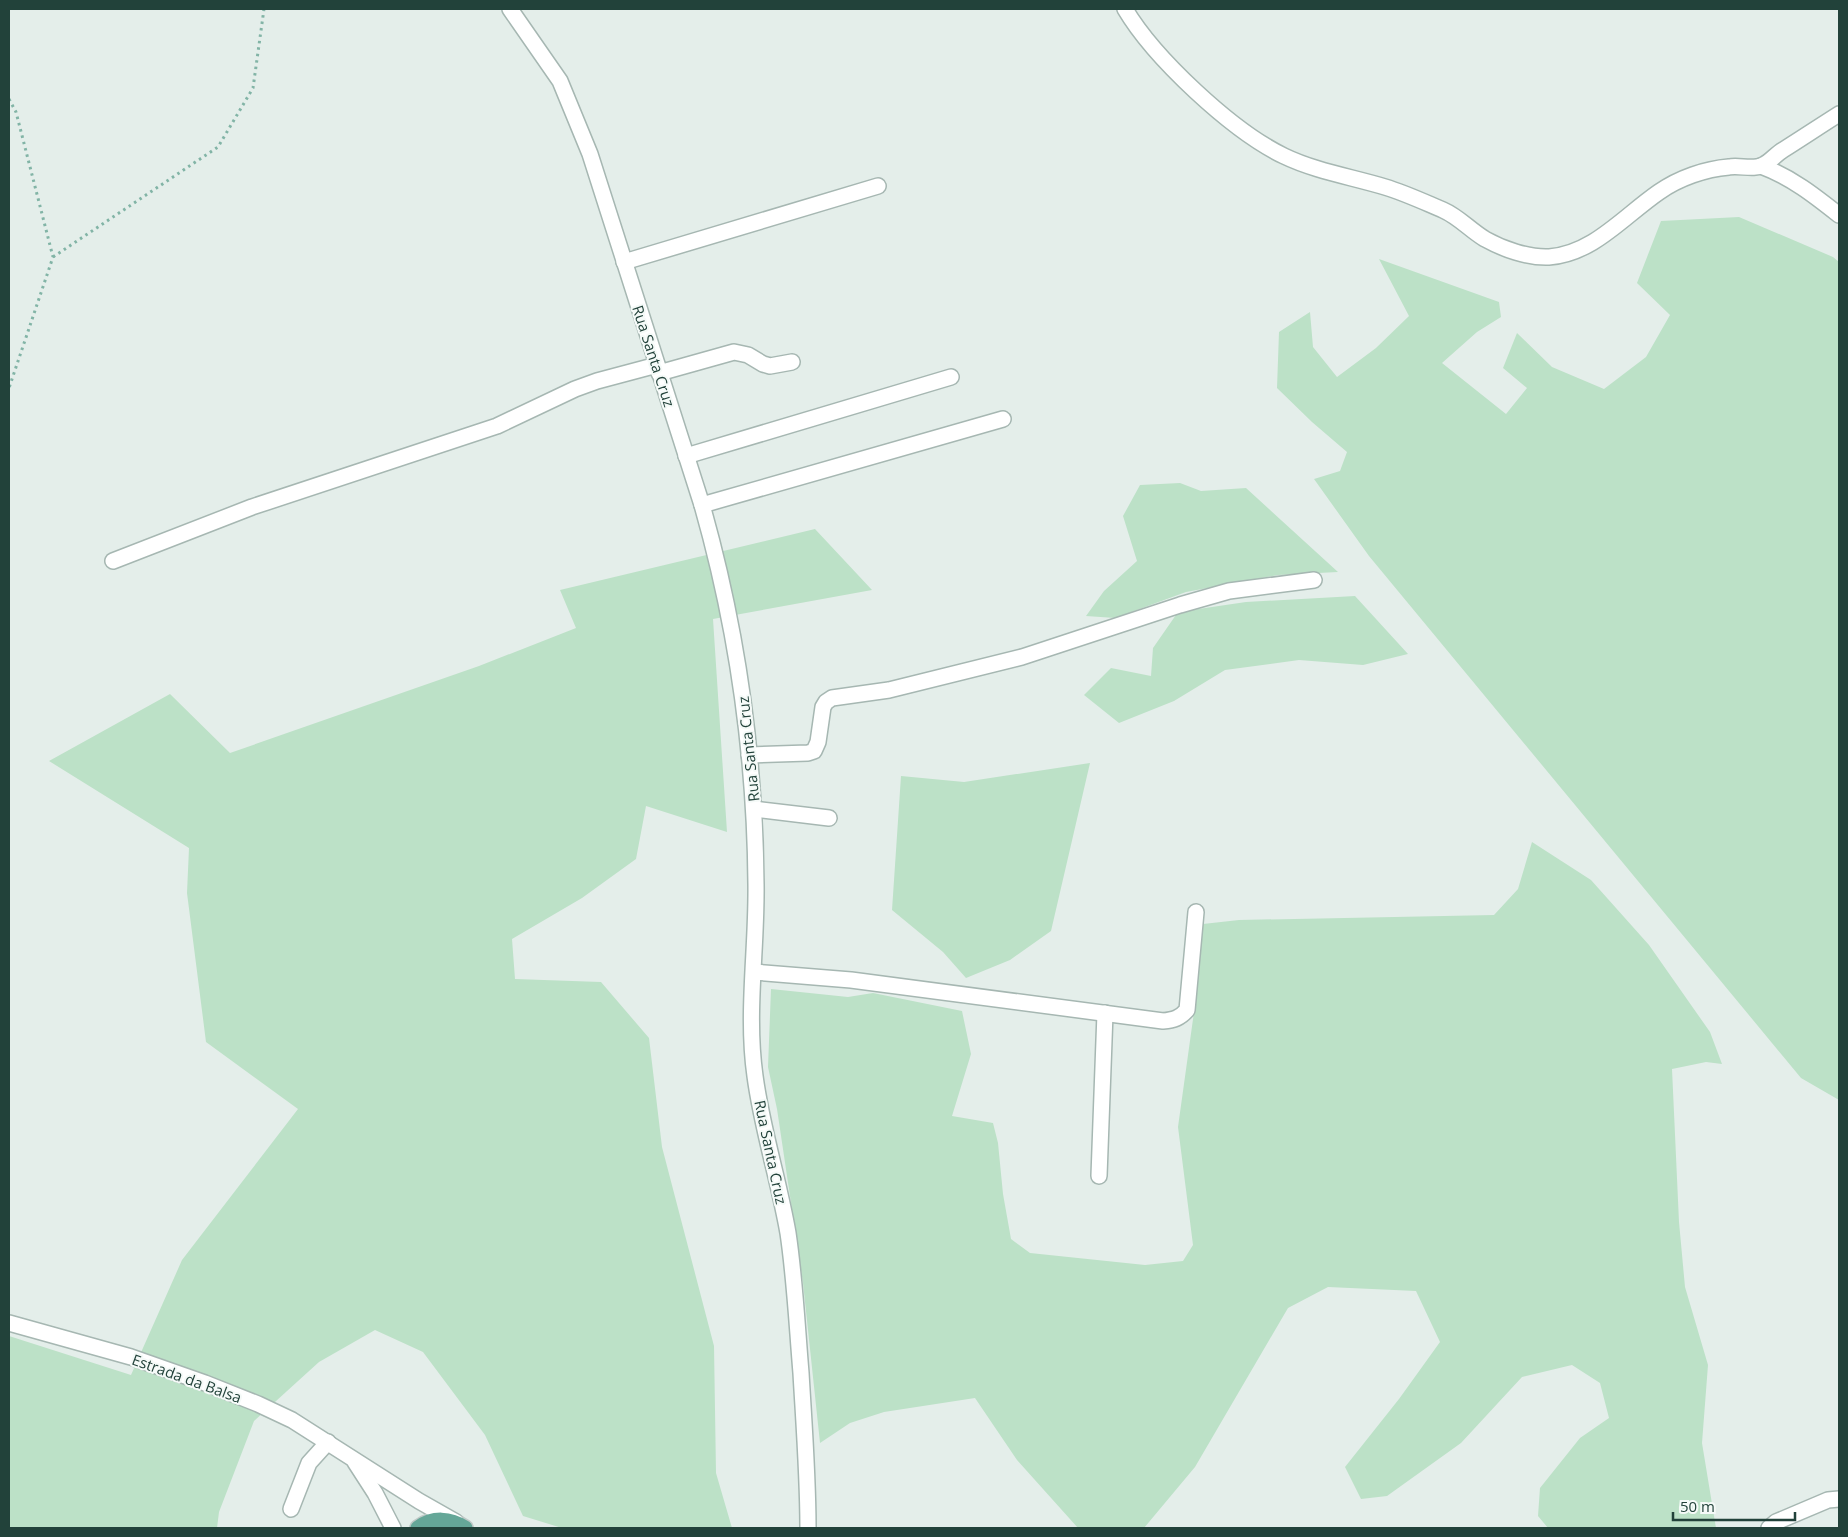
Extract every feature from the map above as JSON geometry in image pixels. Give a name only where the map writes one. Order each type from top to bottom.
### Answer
[{"type":"main road","points":[[418,1528],[434,1520],[446,1520],[461,1526]]},
{"type":"street","name":"Rua Santa Cruz","points":[[510,9],[560,81],[590,154],[702,505],[734,643],[754,809],[756,886],[752,1037],[755,1075],[780,1192],[794,1273],[806,1454],[808,1528]]},
{"type":"street","points":[[1125,9],[1137,28],[1186,80],[1234,124],[1258,140],[1285,156],[1312,166],[1388,188],[1448,212],[1484,238],[1504,248],[1528,256],[1565,255],[1582,249],[1654,195],[1677,182],[1706,171],[1730,166],[1761,166],[1779,173],[1802,187],[1839,215]]},
{"type":"street","points":[[1761,166],[1839,114]]},
{"type":"street","points":[[624,262],[878,186]]},
{"type":"street","points":[[113,561],[252,507],[497,426],[582,386],[734,352],[748,355],[770,366],[792,362]]},
{"type":"street","points":[[686,456],[951,377]]},
{"type":"street","points":[[702,505],[1002,419]]},
{"type":"street","points":[[749,755],[808,753],[814,751],[818,742],[823,707],[832,698],[889,690],[1022,657],[1180,605],[1229,591],[1314,580]]},
{"type":"street","points":[[754,809],[829,818]]},
{"type":"street","points":[[754,972],[852,980],[1163,1021],[1172,1020],[1181,1017],[1187,1010],[1196,912]]},
{"type":"street","points":[[1099,1176],[1104,1013]]},
{"type":"street","name":"Estrada da Balsa","points":[[9,1324],[131,1357],[205,1382],[292,1420],[461,1526]]},
{"type":"street","points":[[291,1509],[309,1463],[328,1442]]},
{"type":"street","name":"Estrada da Balsa","points":[[353,1459],[393,1528]]},
{"type":"street","points":[[1770,1528],[1776,1522],[1828,1500],[1839,1499]]},
{"type":"path","points":[[53,257],[218,147],[253,88],[264,9]]},
{"type":"path","points":[[9,99],[16,112],[53,257],[9,388]]},
{"type":"green space","points":[[1739,217],[1833,257],[1839,262],[1839,1100],[1801,1078],[1369,556],[1314,479],[1340,471],[1347,452],[1277,388],[1279,332],[1310,312],[1313,347],[1337,377],[1376,348],[1409,316],[1379,259],[1499,302],[1501,317],[1477,332],[1442,363],[1506,414],[1527,388],[1503,368],[1517,333],[1552,367],[1604,389],[1646,357],[1670,315],[1637,283],[1661,221]]},
{"type":"green space","points":[[1180,483],[1201,491],[1246,488],[1338,572],[1278,575],[1186,592],[1115,618],[1086,616],[1104,591],[1137,561],[1123,516],[1140,485]]},
{"type":"green space","points":[[815,529],[872,590],[713,619],[727,832],[646,806],[636,859],[582,898],[512,939],[515,979],[601,982],[649,1038],[662,1147],[714,1346],[716,1473],[732,1528],[562,1528],[523,1516],[485,1435],[423,1352],[375,1330],[319,1362],[254,1421],[219,1512],[217,1528],[9,1528],[9,1336],[131,1375],[182,1260],[298,1109],[206,1042],[187,893],[189,848],[49,761],[170,694],[230,753],[479,666],[576,628],[560,590]]},
{"type":"green space","points":[[1355,596],[1408,654],[1363,665],[1299,660],[1225,670],[1174,701],[1119,723],[1084,695],[1111,668],[1151,676],[1153,648],[1178,612],[1246,602]]},
{"type":"green space","points":[[1090,763],[1051,931],[1010,960],[966,978],[943,952],[892,910],[901,776],[964,782]]},
{"type":"green space","points":[[1532,842],[1591,880],[1649,945],[1710,1032],[1722,1064],[1706,1062],[1672,1069],[1679,1222],[1685,1287],[1708,1365],[1702,1443],[1716,1528],[1548,1528],[1538,1516],[1540,1488],[1580,1438],[1609,1418],[1600,1383],[1572,1365],[1522,1377],[1461,1443],[1387,1496],[1361,1499],[1345,1467],[1399,1399],[1440,1342],[1416,1291],[1328,1287],[1288,1308],[1195,1467],[1144,1528],[1078,1528],[1017,1460],[975,1398],[884,1412],[850,1423],[820,1443],[803,1283],[777,1109],[768,1067],[771,989],[848,997],[873,993],[962,1011],[971,1054],[952,1116],[993,1123],[998,1143],[1003,1194],[1011,1239],[1030,1253],[1145,1265],[1183,1261],[1193,1245],[1178,1127],[1194,1012],[1203,924],[1239,920],[1494,915],[1518,889]]}]
